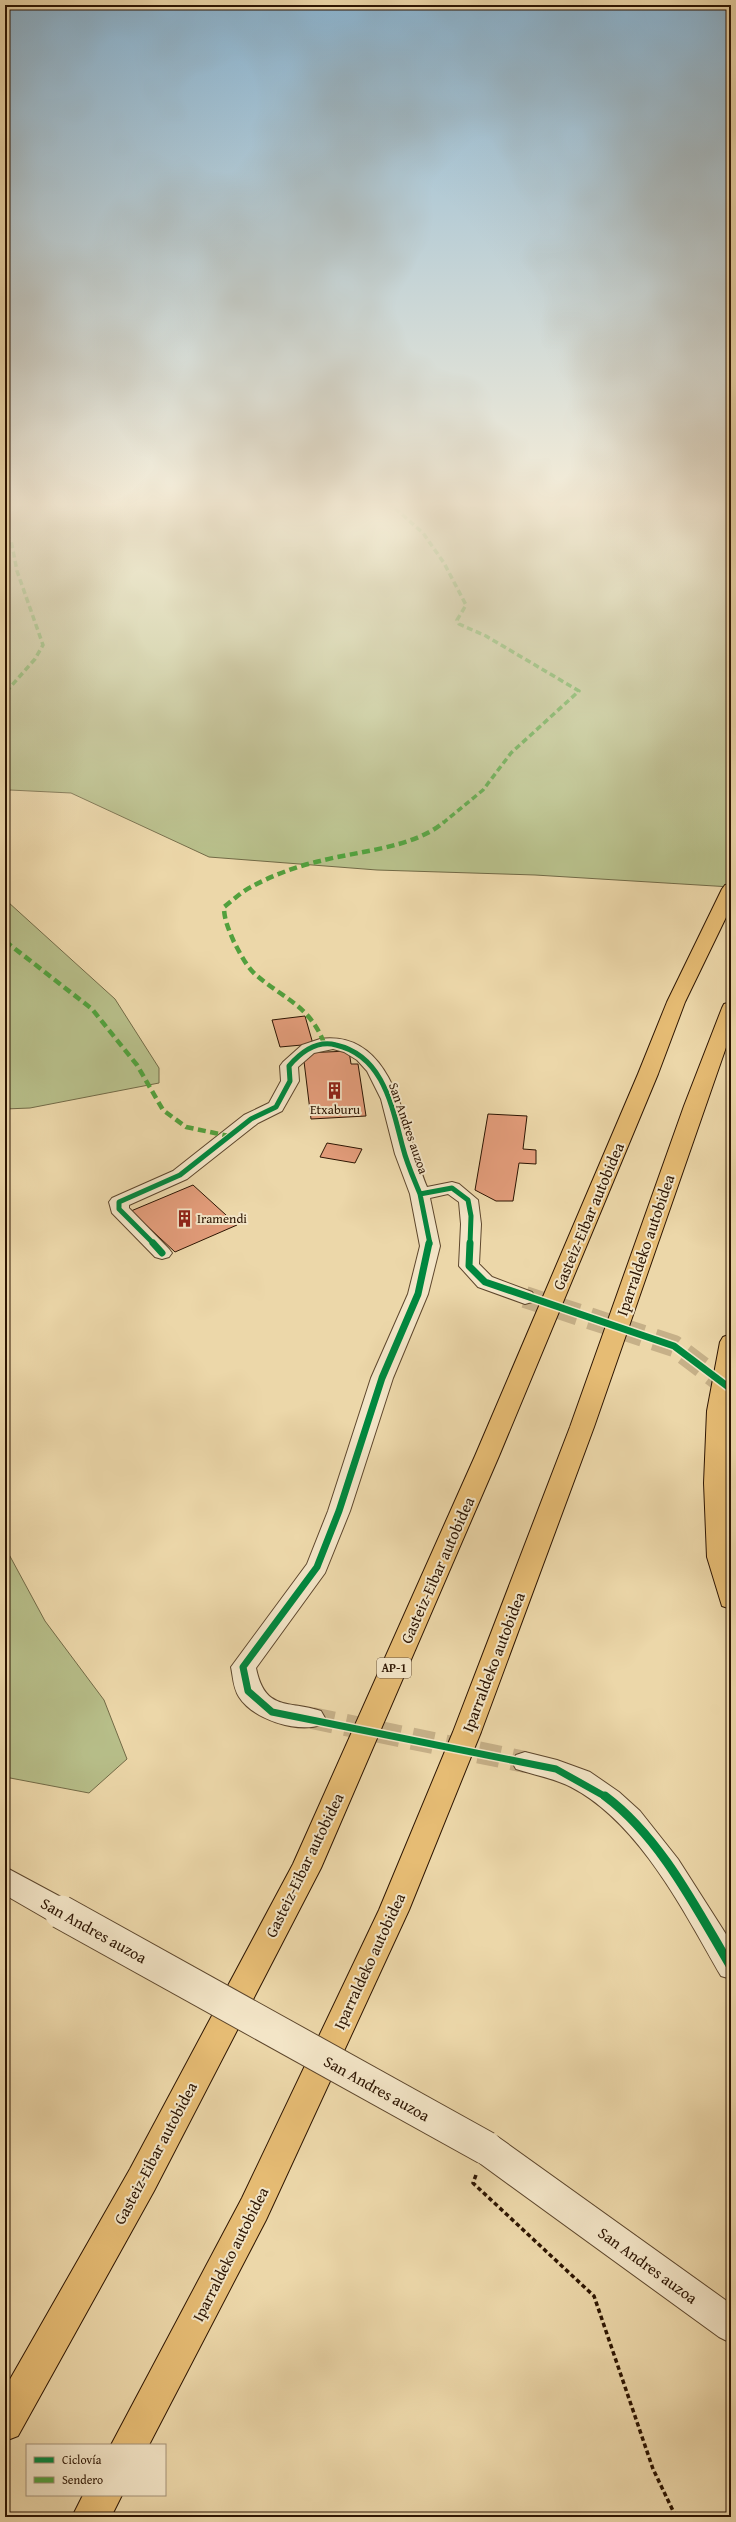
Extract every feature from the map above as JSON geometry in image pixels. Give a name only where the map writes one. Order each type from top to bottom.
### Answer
[{"type":"main road","name":"Gasteiz-Eibar autobidea","points":[[5,2423],[142,2180],[306,1868],[487,1456],[648,1074],[676,1002],[731,889]]},
{"type":"main road","name":"Iparraldeko autobidea","points":[[130,2444],[254,2209],[394,1910],[467,1732],[582,1427],[694,1106],[731,1008]]},
{"type":"main road","points":[[731,1342],[719,1410],[716,1483],[720,1558],[731,1599]]},
{"type":"main road","points":[[91,2517],[102,2496]]},
{"type":"street","name":"San Andres auzoa","points":[[162,1253],[119,1209],[119,1202],[180,1175],[251,1119],[276,1107],[290,1081],[289,1066],[300,1054],[316,1045],[343,1045],[363,1057],[374,1069],[390,1100],[403,1149],[420,1194],[452,1188],[468,1200],[473,1217],[469,1247],[469,1266],[485,1282],[525,1297]]},
{"type":"street","points":[[312,1718],[272,1712],[248,1691],[242,1667],[317,1567],[339,1511],[382,1378],[418,1294],[430,1246],[420,1194]]},
{"type":"street","points":[[524,1762],[556,1769],[588,1784],[617,1805],[644,1832],[731,1967]]},
{"type":"street","name":"San Andres auzoa","points":[[5,1880],[486,2148],[544,2186],[628,2251],[731,2325]]},
{"type":"path","points":[[486,2148],[473,2183],[594,2296],[652,2469],[676,2517]]},
{"type":"green space","points":[[5,620],[731,620],[731,887],[535,875],[377,870],[209,857],[71,793],[10,790],[5,799]]},
{"type":"green space","points":[[5,894],[8,902],[115,999],[159,1068],[159,1083],[30,1108],[5,1109]]},
{"type":"green space","points":[[5,1547],[45,1621],[104,1700],[127,1759],[89,1793],[5,1777]]},
{"type":"building","points":[[305,1016],[313,1044],[280,1047],[272,1020]]},
{"type":"building","name":"Etxaburu","points":[[349,1051],[351,1064],[358,1064],[366,1116],[311,1119],[303,1053]]},
{"type":"building","points":[[488,1114],[527,1116],[523,1149],[536,1150],[536,1164],[519,1163],[513,1201],[496,1201],[475,1190]]},
{"type":"building","points":[[327,1143],[362,1149],[355,1163],[320,1157]]},
{"type":"building","name":"Iramendi","points":[[193,1185],[237,1225],[175,1252],[131,1211]]},
{"type":"tunnel","points":[[525,1297],[674,1346],[731,1389]]},
{"type":"tunnel","points":[[312,1718],[525,1762]]},
{"type":"marked path","points":[[5,693],[35,659],[43,645],[34,620]]},
{"type":"marked path","points":[[324,1043],[319,1030],[305,1011],[256,975],[249,967],[227,927],[224,916],[224,907],[250,887],[293,870],[319,861],[356,854],[408,840],[435,830],[483,790],[511,753],[579,691],[486,636],[459,624],[457,620]]},
{"type":"marked path","points":[[5,941],[92,1009],[137,1065],[163,1110],[186,1127],[229,1136]]},
{"type":"cycle path","points":[[162,1253],[119,1209],[119,1202],[180,1175],[251,1119],[276,1107],[290,1081],[289,1066],[303,1052],[314,1046],[326,1044],[350,1048],[364,1056],[374,1068],[383,1083],[390,1099],[406,1159],[420,1194],[452,1188],[468,1200],[471,1216],[469,1266],[485,1282],[674,1346],[731,1389]]},
{"type":"cycle path","points":[[420,1194],[430,1246],[418,1294],[382,1378],[339,1511],[317,1567],[243,1667],[248,1691],[272,1712],[556,1769],[588,1785],[616,1805],[632,1820],[664,1859],[707,1926],[731,1967]]},
{"type":"place","name":"Etxaburu","points":[[335,1090]]},
{"type":"place","name":"Iramendi","points":[[184,1218]]}]
